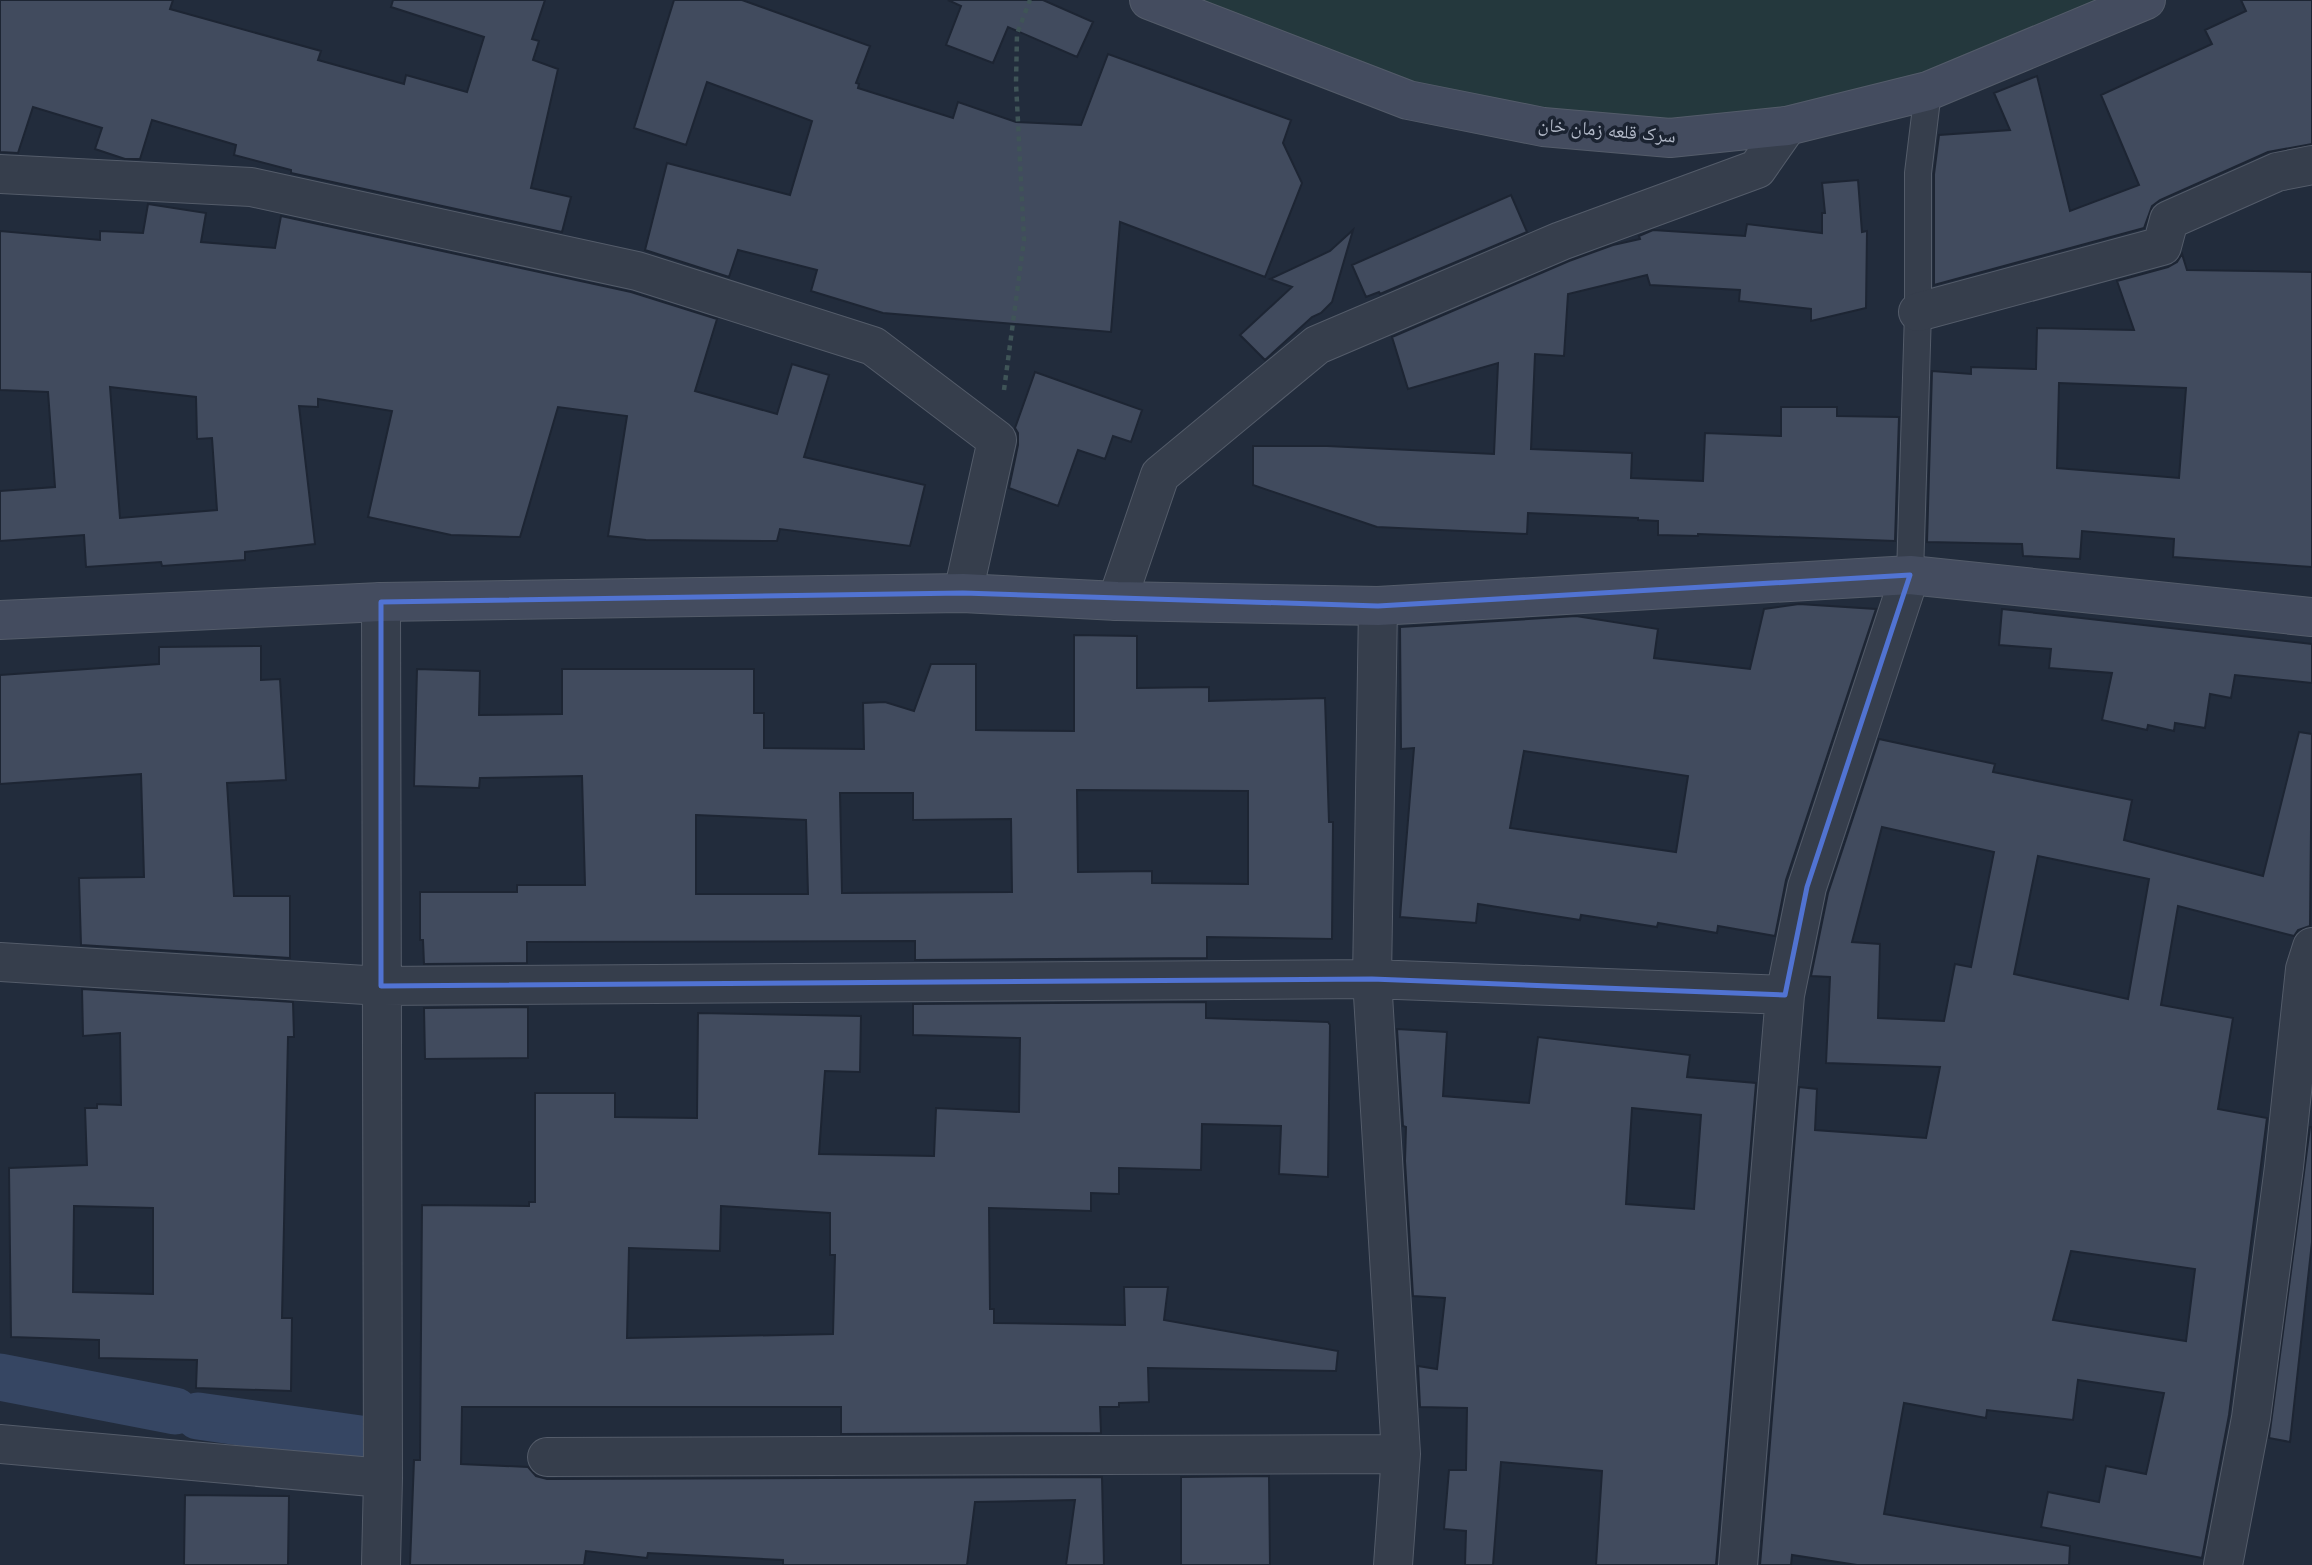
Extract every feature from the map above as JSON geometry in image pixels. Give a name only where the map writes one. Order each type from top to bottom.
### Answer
[{"type":"street","name":"سرک قلعه زمان خان","points":[[1149,0],[1408,100],[1544,127],[1670,138],[1787,126],[1928,91],[2146,0]]},
{"type":"street","points":[[1117,601],[1160,475],[1317,345],[1561,241],[1757,169],[1787,126]]},
{"type":"street","points":[[1918,312],[2162,246],[2169,220],[2277,172],[2312,164]]},
{"type":"street","points":[[0,174],[251,187],[637,271],[873,346],[997,440],[963,593]]},
{"type":"street","points":[[1738,1565],[1785,995],[1807,887],[1910,575]]},
{"type":"street","points":[[0,620],[381,602],[963,593],[1117,601],[1378,606],[1910,575],[2312,617]]},
{"type":"street","points":[[381,602],[381,1565]]},
{"type":"street","points":[[1378,606],[1372,979],[1401,1454],[1393,1565]]},
{"type":"street","points":[[2223,1565],[2251,1418],[2284,1167],[2305,969],[2312,947]]},
{"type":"street","points":[[0,962],[381,986],[1372,979],[1785,995]]},
{"type":"street","points":[[0,1444],[383,1478]]},
{"type":"street","points":[[547,1457],[1401,1454]]},
{"type":"lane","points":[[1910,575],[1918,312],[1918,173],[1928,91]]},
{"type":"path","points":[[997,440],[1024,240],[1016,83],[1017,34],[1030,0]]},
{"type":"highlighted area","points":[[1910,575],[1807,887],[1785,995],[1372,979],[381,986],[381,602],[963,593],[1378,606]]},
{"type":"green space","points":[[1149,0],[2146,0],[1787,126],[1543,127]]},
{"type":"building","points":[[0,0],[173,0],[170,9],[321,51],[318,60],[404,84],[406,75],[467,92],[484,37],[391,7],[393,0],[545,0],[532,39],[539,41],[533,60],[558,69],[531,188],[571,197],[562,232],[291,173],[291,170],[234,155],[236,145],[152,120],[140,159],[125,159],[95,149],[102,128],[33,107],[18,153],[0,152]]},
{"type":"building","points":[[674,0],[742,0],[870,46],[856,83],[859,84],[858,88],[953,118],[958,102],[1016,122],[1081,125],[1108,54],[1291,120],[1283,143],[1302,183],[1265,277],[1120,222],[1111,332],[883,313],[811,291],[817,270],[738,250],[729,277],[645,250],[667,163],[790,195],[812,121],[707,82],[686,145],[634,128]]},
{"type":"building","points":[[948,0],[1043,0],[1093,22],[1077,57],[1008,27],[993,63],[946,45],[961,6]]},
{"type":"building","points":[[2241,0],[2312,0],[2312,144],[2268,152],[2160,200],[2152,206],[2144,228],[1934,285],[1934,174],[1939,135],[2010,130],[1994,93],[2037,76],[2070,211],[2139,185],[2101,95],[2212,44],[2205,30],[2246,11]]},
{"type":"building","points":[[1858,180],[1862,232],[1867,231],[1866,308],[1811,321],[1811,309],[1739,301],[1740,290],[1650,285],[1647,275],[1568,294],[1564,356],[1535,354],[1531,449],[1632,453],[1631,478],[1703,481],[1705,433],[1781,436],[1781,407],[1837,407],[1837,416],[1899,417],[1895,541],[1658,535],[1658,521],[1528,513],[1527,534],[1377,527],[1253,485],[1253,446],[1327,446],[1494,454],[1498,363],[1408,389],[1392,337],[1569,261],[1613,245],[1640,239],[1639,236],[1653,230],[1745,236],[1747,224],[1822,233],[1822,213],[1825,213],[1822,183]]},
{"type":"building","points":[[1511,195],[1527,232],[1380,294],[1379,292],[1366,297],[1352,265]]},
{"type":"building","points":[[148,204],[206,213],[201,242],[275,248],[281,216],[631,292],[717,319],[695,391],[777,414],[792,364],[829,375],[804,457],[925,485],[910,546],[780,529],[777,541],[646,540],[608,536],[627,416],[558,407],[520,537],[451,535],[368,517],[392,411],[318,399],[318,407],[299,406],[315,544],[245,552],[245,560],[162,566],[161,562],[86,567],[84,535],[0,541],[0,491],[55,487],[48,392],[0,390],[0,231],[100,240],[100,231],[143,233]],"holes":[[[110,387],[196,397],[197,439],[212,438],[217,510],[120,518]]]},
{"type":"building","points":[[1353,230],[1332,302],[1265,360],[1240,335],[1292,287],[1270,279],[1330,251]]},
{"type":"building","points":[[2182,254],[2187,270],[2312,272],[2312,567],[2173,557],[2174,539],[2082,531],[2080,559],[2023,556],[2022,544],[1927,542],[1932,371],[1971,374],[1971,367],[2036,369],[2037,328],[2134,330],[2117,281],[2177,262]],"holes":[[[2059,383],[2186,388],[2179,478],[2057,468]]]},
{"type":"building","points":[[1035,372],[1142,410],[1131,442],[1113,436],[1105,459],[1078,450],[1058,506],[1009,488],[1018,445],[1015,428]]},
{"type":"building","points":[[1799,604],[1876,609],[1786,880],[1775,936],[1718,926],[1717,933],[1658,923],[1657,927],[1581,915],[1580,920],[1478,904],[1476,923],[1400,917],[1414,748],[1401,749],[1400,627],[1576,616],[1658,629],[1654,658],[1750,669],[1764,609]],"holes":[[[1524,751],[1688,776],[1676,852],[1510,828]]]},
{"type":"building","points":[[2002,609],[2312,644],[2312,683],[2235,675],[2231,698],[2210,694],[2205,728],[2175,723],[2174,731],[2148,725],[2147,730],[2102,720],[2112,673],[2049,668],[2051,649],[1999,645]]},
{"type":"building","points":[[1074,635],[1137,636],[1137,688],[1209,687],[1209,701],[1325,698],[1329,822],[1333,822],[1332,939],[1207,937],[1207,958],[915,960],[915,941],[527,942],[527,963],[424,964],[423,940],[420,940],[420,892],[517,892],[517,885],[585,885],[582,776],[480,778],[479,788],[414,786],[417,669],[480,671],[479,715],[562,714],[562,669],[754,669],[754,713],[764,713],[764,748],[864,749],[863,703],[885,702],[914,711],[931,664],[976,664],[976,730],[1074,731]],"holes":[[[1077,790],[1248,791],[1248,884],[1152,883],[1152,871],[1078,872]],[[840,793],[913,793],[913,820],[1011,819],[1012,892],[842,893]],[[696,815],[806,820],[808,894],[696,894]]]},
{"type":"building","points":[[261,646],[261,680],[280,679],[286,780],[227,783],[234,896],[290,896],[290,958],[81,945],[79,878],[144,877],[141,774],[0,784],[0,675],[159,664],[159,647]]},
{"type":"building","points":[[2299,732],[2312,734],[2310,926],[2298,930],[2294,936],[2178,906],[2161,1005],[2233,1018],[2218,1109],[2267,1118],[2229,1415],[2202,1558],[2041,1527],[2048,1492],[2099,1502],[2106,1466],[2146,1474],[2164,1393],[2078,1380],[2073,1420],[1987,1410],[1986,1418],[1904,1403],[1884,1514],[2070,1546],[2069,1565],[1857,1565],[1792,1555],[1791,1565],[1760,1565],[1799,1087],[1817,1089],[1815,1130],[1926,1138],[1940,1067],[1826,1063],[1830,977],[1811,976],[1828,893],[1879,739],[1995,764],[1993,772],[2132,800],[2124,840],[2263,876]],"holes":[[[1882,827],[1994,852],[1971,967],[1955,964],[1944,1021],[1878,1018],[1880,944],[1852,942]],[[2038,856],[2149,879],[2128,999],[2014,974]],[[2071,1251],[2195,1269],[2186,1341],[2053,1320]]]},
{"type":"building","points":[[82,989],[293,1002],[294,1037],[288,1037],[282,1318],[292,1318],[291,1391],[196,1388],[197,1360],[99,1358],[99,1340],[11,1337],[9,1168],[87,1165],[85,1108],[97,1108],[97,1104],[121,1105],[120,1033],[83,1036]],"holes":[[[74,1206],[153,1208],[153,1294],[73,1292]]]},
{"type":"building","points":[[1206,1002],[1206,1018],[1328,1022],[1328,1177],[1279,1174],[1281,1126],[1202,1124],[1201,1170],[1119,1168],[1119,1194],[1091,1193],[1091,1211],[989,1208],[990,1309],[994,1309],[994,1323],[1125,1325],[1124,1287],[1168,1287],[1164,1320],[1338,1351],[1336,1371],[1148,1368],[1149,1402],[1100,1407],[1101,1433],[841,1434],[841,1407],[462,1407],[461,1464],[528,1467],[536,1476],[547,1479],[1102,1477],[1104,1565],[1066,1565],[1075,1500],[975,1502],[967,1565],[783,1565],[783,1560],[648,1553],[647,1558],[586,1551],[584,1565],[410,1565],[414,1460],[420,1460],[422,1205],[529,1206],[529,1202],[535,1202],[535,1093],[615,1093],[615,1117],[697,1118],[698,1013],[861,1016],[860,1072],[825,1071],[819,1154],[934,1156],[936,1108],[1019,1112],[1020,1038],[913,1035],[913,1004]],"holes":[[[721,1206],[830,1213],[830,1255],[835,1255],[833,1334],[627,1338],[629,1248],[720,1251]]]},
{"type":"building","points":[[528,1007],[528,1058],[425,1059],[424,1008]]},
{"type":"building","points":[[1397,1029],[1447,1032],[1443,1096],[1529,1103],[1538,1037],[1690,1055],[1687,1077],[1756,1083],[1716,1565],[1596,1565],[1602,1471],[1501,1462],[1493,1565],[1465,1565],[1466,1531],[1444,1529],[1449,1470],[1466,1470],[1467,1408],[1420,1407],[1418,1366],[1437,1369],[1445,1298],[1413,1296],[1405,1161],[1406,1127],[1403,1126]],"holes":[[[1632,1108],[1701,1115],[1694,1209],[1626,1204]]]},
{"type":"building","points":[[2310,1127],[2312,1242],[2290,1442],[2269,1438]]},
{"type":"building","points":[[1269,1476],[1270,1565],[1181,1565],[1181,1477]]},
{"type":"building","points":[[185,1495],[289,1496],[288,1565],[184,1565]]},
{"type":"waterway","points":[[0,1377],[175,1411]]},
{"type":"waterway","points":[[198,1416],[360,1439]]}]
